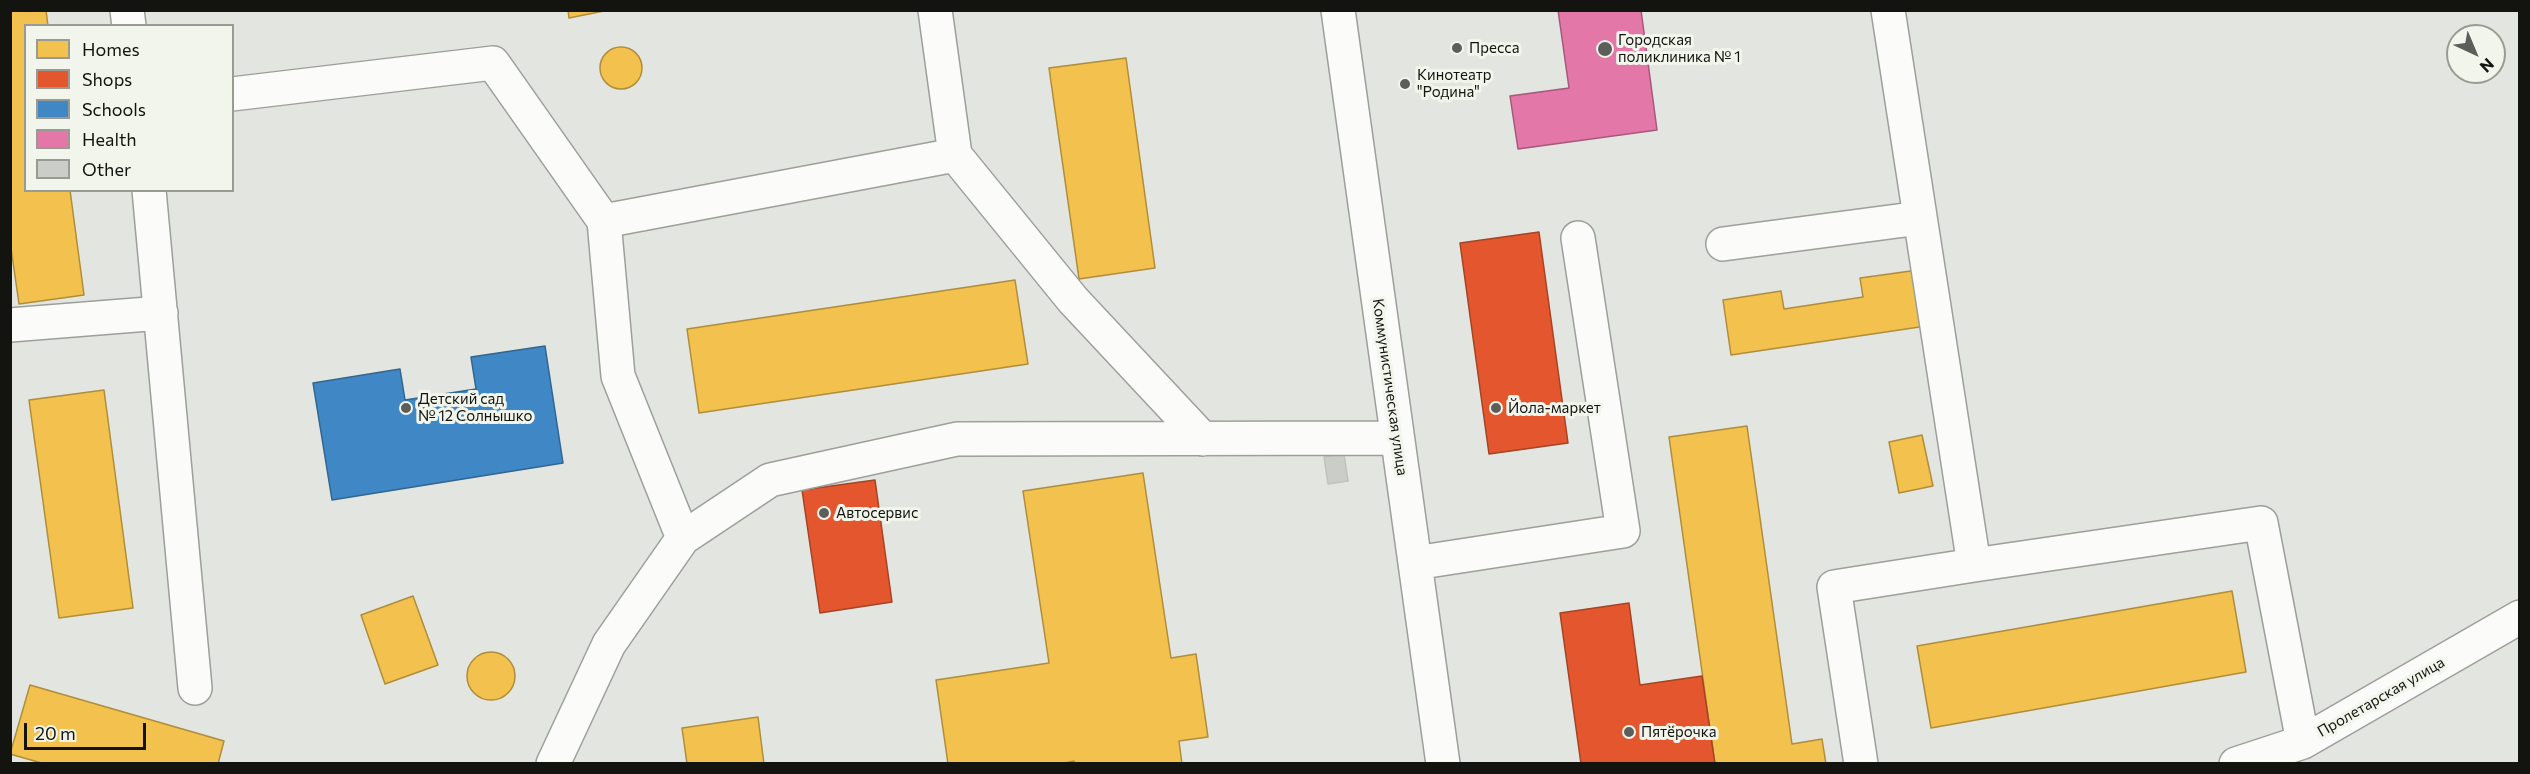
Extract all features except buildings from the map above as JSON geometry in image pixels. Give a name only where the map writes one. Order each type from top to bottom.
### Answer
[{"type":"street","points":[[935,10],[955,155],[1073,300],[1203,439]]},
{"type":"street","name":"Коммунистическая улица","points":[[1338,10],[1443,764]]},
{"type":"street","points":[[1888,10],[1974,565]]},
{"type":"street","points":[[234,94],[493,63],[604,222],[618,376],[683,538]]},
{"type":"street","points":[[604,222],[955,155]]},
{"type":"street","points":[[149,192],[195,688]]},
{"type":"street","points":[[1723,244],[1920,218]]},
{"type":"street","points":[[1415,562],[1623,531],[1578,238]]},
{"type":"street","points":[[10,325],[161,313]]},
{"type":"street","points":[[553,764],[609,644],[683,538],[770,480],[957,440],[1397,438]]},
{"type":"street","points":[[1861,764],[1834,587],[2261,523],[2303,742]]},
{"type":"street","name":"Пролетарская улица","points":[[2236,764],[2303,742],[2520,617]]},
{"type":"place","name":"Пресса","points":[[1457,48]]},
{"type":"place","name":"Городская поликлиника № 1","points":[[1605,49]]},
{"type":"place","name":"Кинотеатр \"Родина\"","points":[[1405,84]]},
{"type":"place","name":"Детский сад № 12 Солнышко","points":[[406,408]]},
{"type":"place","name":"Йола-маркет","points":[[1496,408]]},
{"type":"place","name":"Автосервис","points":[[824,513]]},
{"type":"place","name":"Пятёрочка","points":[[1629,732]]}]
